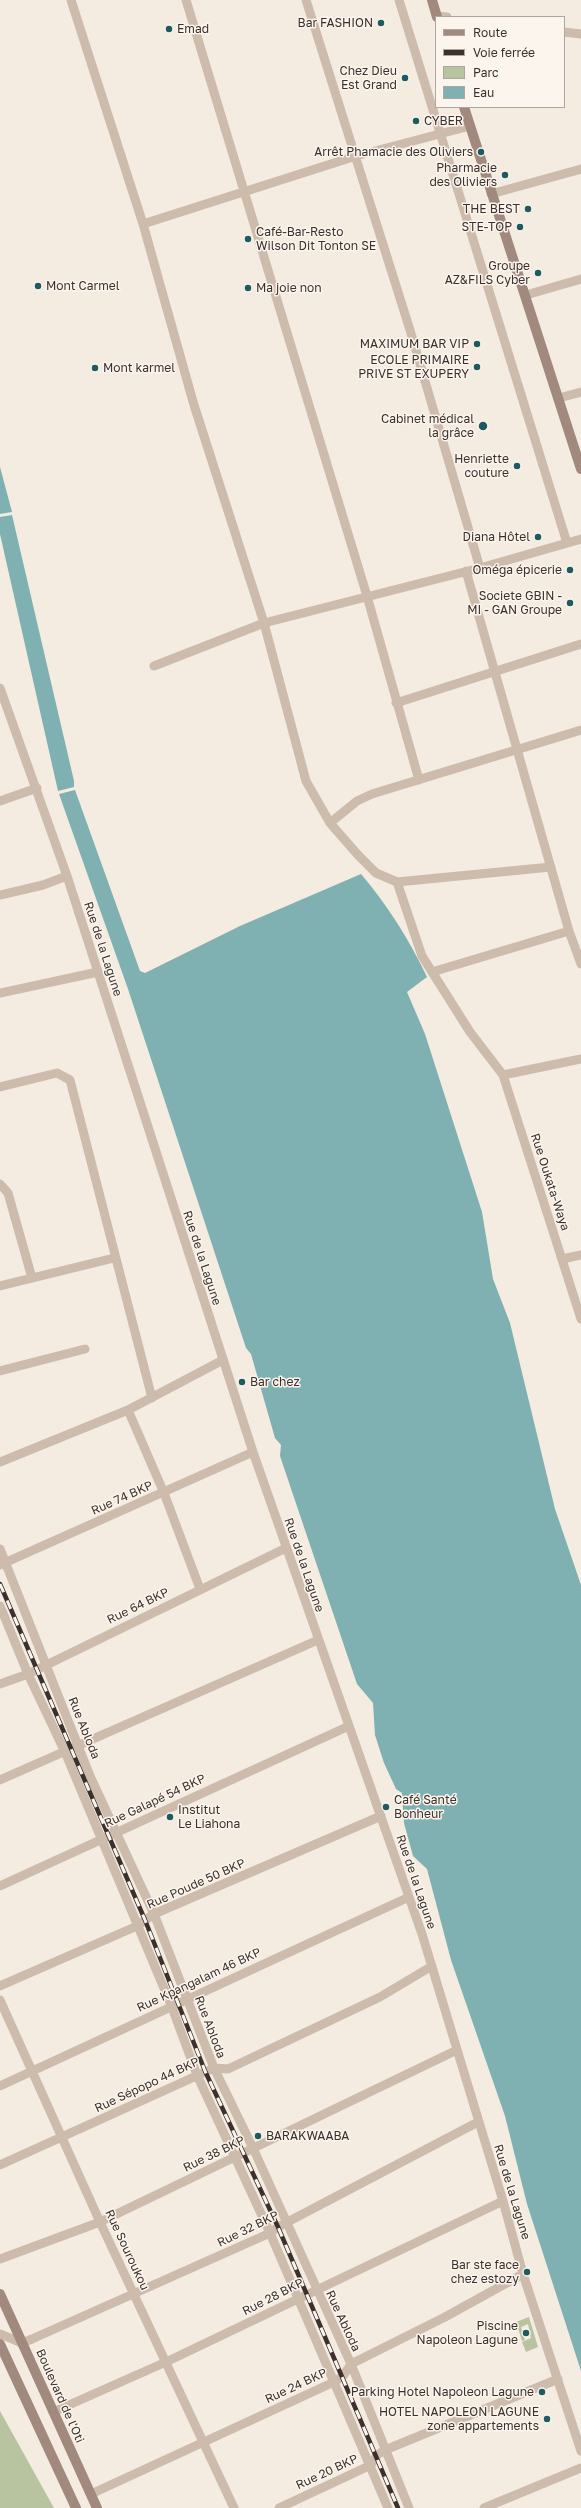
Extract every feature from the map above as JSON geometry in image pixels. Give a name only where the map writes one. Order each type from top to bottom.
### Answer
[{"type":"main road","points":[[432,0],[440,16]]},
{"type":"main road","points":[[464,108],[581,469]]},
{"type":"main road","name":"Boulevard de l'Oti","points":[[0,2294],[97,2508]]},
{"type":"main road","points":[[0,2344],[76,2508]]},
{"type":"street","points":[[71,0],[143,224],[194,405],[264,623],[306,781],[330,823],[376,873],[397,882],[551,866]]},
{"type":"street","points":[[186,0],[246,191],[367,596],[419,780]]},
{"type":"street","points":[[306,0],[356,156],[480,568]]},
{"type":"street","points":[[399,0],[439,134],[567,543]]},
{"type":"street","points":[[565,32],[581,34]]},
{"type":"street","points":[[143,224],[356,156],[470,126]]},
{"type":"street","points":[[491,194],[581,169]]},
{"type":"street","points":[[526,295],[581,279]]},
{"type":"street","points":[[559,398],[581,392]]},
{"type":"street","points":[[154,666],[264,623],[466,572],[581,539]]},
{"type":"street","points":[[466,572],[569,931],[581,964]]},
{"type":"street","points":[[396,703],[581,644]]},
{"type":"street","name":"Rue de la Lagune","points":[[0,688],[37,788],[67,876],[253,1452],[432,1966],[503,2201],[523,2274],[581,2451]]},
{"type":"street","points":[[330,823],[362,798],[581,730]]},
{"type":"street","points":[[0,801],[37,788]]},
{"type":"street","points":[[0,895],[43,885],[67,876]]},
{"type":"street","name":"Rue Oukata-Waya","points":[[397,882],[419,950],[470,1032],[503,1075],[581,1319]]},
{"type":"street","points":[[432,972],[569,931]]},
{"type":"street","points":[[0,993],[98,972]]},
{"type":"street","points":[[503,1075],[581,1059]]},
{"type":"street","points":[[0,1087],[57,1073],[70,1080],[114,1258],[152,1398]]},
{"type":"street","points":[[0,1184],[8,1193],[32,1278]]},
{"type":"street","points":[[562,1260],[581,1255]]},
{"type":"street","points":[[0,1286],[114,1258]]},
{"type":"street","points":[[0,1371],[85,1349]]},
{"type":"street","points":[[0,1462],[128,1410],[223,1360]]},
{"type":"street","points":[[128,1410],[164,1493],[200,1588]]},
{"type":"street","name":"Rue 74 BKP","points":[[3,1564],[253,1452]]},
{"type":"street","name":"Rue 64 BKP","points":[[0,1684],[28,1674],[200,1588],[286,1548]]},
{"type":"street","name":"Rue Abloda","points":[[0,1550],[3,1564],[46,1665],[78,1746],[154,1914],[214,2068],[253,2148],[315,2289],[351,2364],[409,2508]]},
{"type":"street","points":[[0,1606],[28,1674],[65,1752],[100,1840],[171,2005],[198,2075],[299,2300],[371,2465],[388,2508]]},
{"type":"street","points":[[0,1780],[318,1640]]},
{"type":"street","name":"Rue Galapé 54 BKP","points":[[0,1886],[349,1726]]},
{"type":"street","name":"Rue Poude 50 BKP","points":[[0,1986],[137,1926],[154,1914],[381,1816]]},
{"type":"street","name":"Rue Kpangalam 46 BKP","points":[[0,2086],[171,2005],[409,1897]]},
{"type":"street","name":"Rue Sépopo 44 BKP","points":[[0,2165],[214,2068],[228,2069],[380,1997],[432,1966]]},
{"type":"street","name":"Rue Souroukou","points":[[0,2000],[100,2222],[234,2508]]},
{"type":"street","name":"Rue 38 BKP","points":[[0,2259],[100,2222],[457,2050]]},
{"type":"street","name":"Rue 32 BKP","points":[[22,2343],[270,2234],[287,2223],[478,2122]]},
{"type":"street","name":"Rue 28 BKP","points":[[53,2412],[166,2362],[299,2300],[315,2289],[503,2201]]},
{"type":"street","name":"Rue 24 BKP","points":[[91,2494],[334,2382],[343,2376],[351,2364],[445,2318],[523,2274]]},
{"type":"street","points":[[0,2334],[22,2343]]},
{"type":"street","name":"Rue 20 BKP","points":[[279,2508],[371,2465],[377,2455],[385,2450],[558,2379]]},
{"type":"street","points":[[484,2508],[581,2468]]},
{"type":"street","points":[[382,2508],[384,2498]]},
{"type":"green space","points":[[529,2317],[538,2347],[526,2352],[522,2342],[531,2338],[528,2324],[521,2327],[525,2340],[522,2341],[516,2322]]},
{"type":"green space","points":[[0,2411],[54,2508],[0,2508]]},
{"type":"water","points":[[0,467],[12,512],[0,514]]},
{"type":"water","points":[[12,515],[74,781],[74,787],[58,791],[0,534],[0,517]]},
{"type":"water","points":[[75,790],[140,971],[145,973],[240,926],[361,874],[397,923],[413,949],[427,977],[407,992],[425,1034],[482,1212],[493,1279],[510,1323],[555,1509],[581,1585],[581,2371],[527,2204],[505,2116],[451,1960],[427,1869],[413,1856],[404,1823],[402,1793],[396,1789],[384,1763],[375,1735],[373,1703],[357,1684],[280,1456],[281,1445],[275,1438],[251,1354],[246,1348],[128,989],[59,794]]},
{"type":"railway","points":[[0,1584],[145,1920],[205,2071],[278,2227],[398,2508]]},
{"type":"place","name":"Bar FASHION","points":[[381,23]]},
{"type":"place","name":"Emad","points":[[169,29]]},
{"type":"place","name":"Chez Dieu Est Grand","points":[[405,78]]},
{"type":"place","name":"CYBER","points":[[416,121]]},
{"type":"place","name":"Arrêt Phamacie des Oliviers","points":[[481,152]]},
{"type":"place","name":"Pharmacie des Oliviers","points":[[505,175]]},
{"type":"place","name":"THE BEST","points":[[528,209]]},
{"type":"place","name":"STE-TOP","points":[[520,227]]},
{"type":"place","name":"Café-Bar-Resto Wilson Dit Tonton SE","points":[[248,239]]},
{"type":"place","name":"Groupe AZ&FILS Cyber","points":[[538,273]]},
{"type":"place","name":"Mont Carmel","points":[[38,286]]},
{"type":"place","name":"Ma joie non","points":[[248,288]]},
{"type":"place","name":"MAXIMUM BAR VIP","points":[[477,344]]},
{"type":"place","name":"ECOLE PRIMAIRE PRIVE ST EXUPERY","points":[[477,367]]},
{"type":"place","name":"Mont karmel","points":[[95,368]]},
{"type":"place","name":"Cabinet médical la grâce","points":[[483,426]]},
{"type":"place","name":"Henriette couture","points":[[517,466]]},
{"type":"place","name":"Diana Hôtel","points":[[538,537]]},
{"type":"place","name":"Oméga épicerie","points":[[570,570]]},
{"type":"place","name":"Societe GBIN - MI - GAN Groupe","points":[[570,603]]},
{"type":"place","name":"Bar chez","points":[[242,1382]]},
{"type":"place","name":"Café Santé Bonheur","points":[[386,1807]]},
{"type":"place","name":"Institut Le Liahona","points":[[170,1817]]},
{"type":"place","name":"BARAKWAABA","points":[[258,2136]]},
{"type":"place","name":"Bar ste face chez estozy","points":[[527,2272]]},
{"type":"place","name":"Piscine Napoleon Lagune","points":[[526,2333]]},
{"type":"place","name":"Parking Hotel Napoleon Lagune","points":[[542,2392]]},
{"type":"place","name":"HOTEL NAPOLEON LAGUNE zone appartements","points":[[547,2419]]}]
